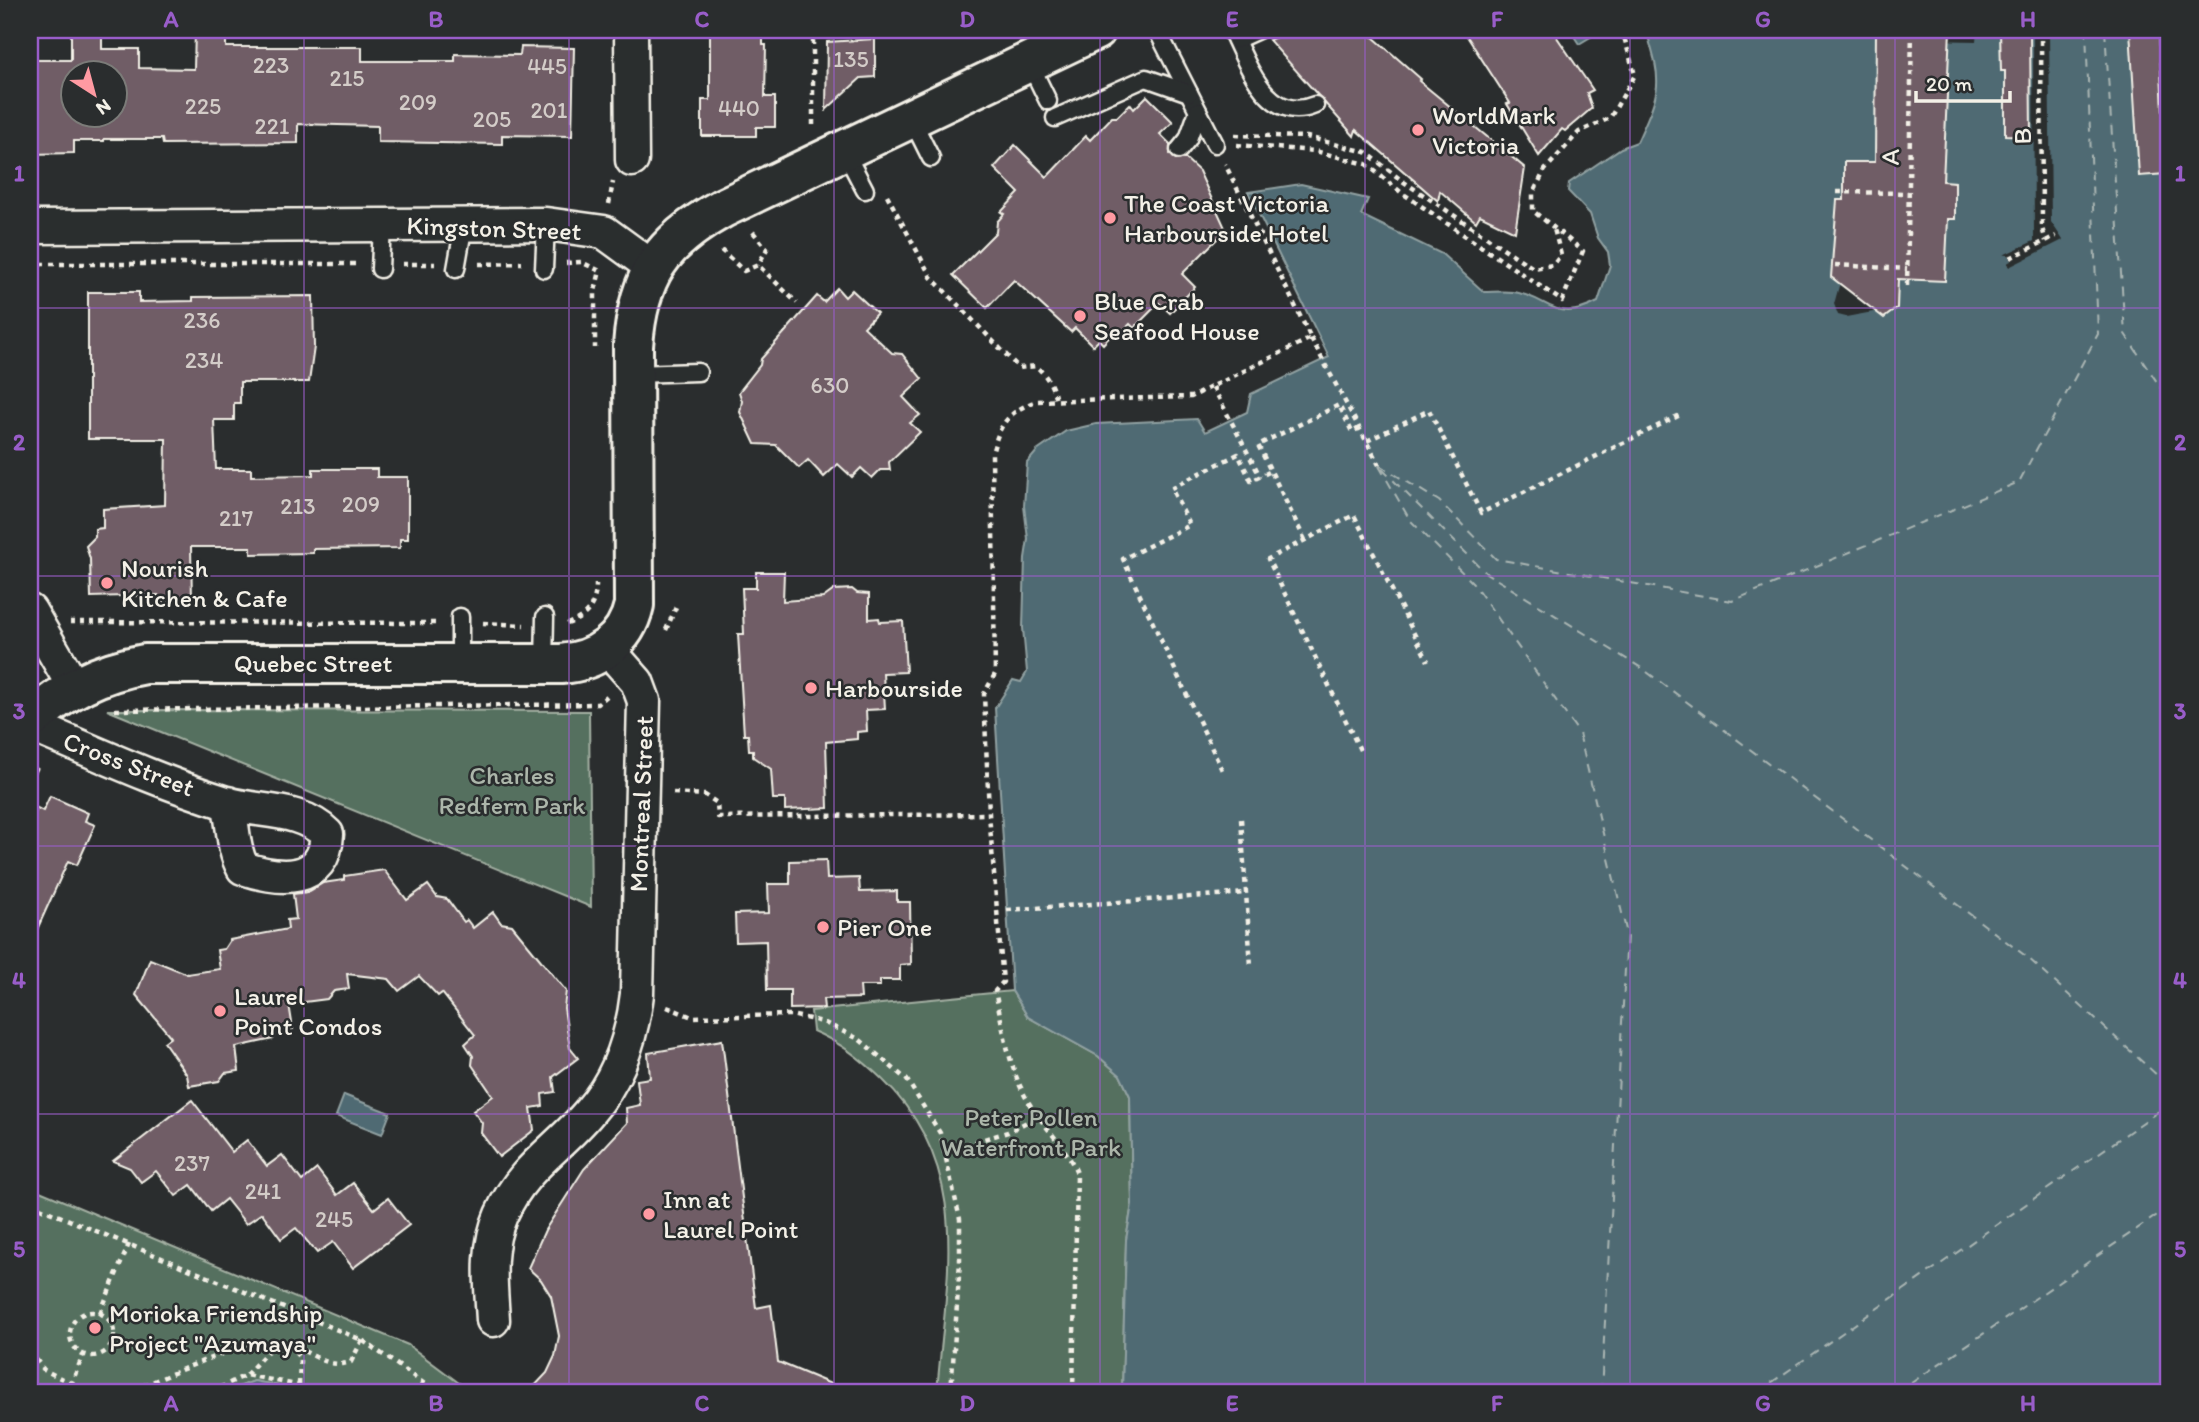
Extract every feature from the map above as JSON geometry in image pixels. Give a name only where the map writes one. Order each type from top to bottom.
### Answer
[{"type":"street","points":[[631,30],[632,160]]},
{"type":"street","points":[[607,648],[626,629],[634,605],[633,374],[638,307],[652,267],[664,251],[703,219],[1096,30]]},
{"type":"street","name":"Kingston Street","points":[[30,227],[546,224],[604,232],[652,267]]},
{"type":"street","points":[[30,611],[74,687]]},
{"type":"street","name":"Quebec Street","points":[[44,729],[74,687],[108,672],[145,664],[573,663],[607,648]]},
{"type":"street","name":"Montreal Street","points":[[493,1320],[490,1268],[492,1242],[500,1217],[533,1166],[591,1111],[607,1088],[628,1043],[637,994],[644,701],[632,676],[607,648]]},
{"type":"street","name":"Cross Street","points":[[30,725],[228,803]]},
{"type":"lane","points":[[1157,30],[1198,111],[1219,139]]},
{"type":"lane","points":[[1258,30],[1233,35],[1274,104],[1298,110],[1315,105]]},
{"type":"lane","points":[[1029,62],[1048,101]]},
{"type":"lane","points":[[1055,118],[1146,78],[1189,93]]},
{"type":"lane","points":[[1179,150],[1188,139],[1198,111]]},
{"type":"lane","points":[[911,118],[931,158]]},
{"type":"lane","points":[[828,158],[865,190]]},
{"type":"lane","points":[[456,267],[464,224]]},
{"type":"lane","points":[[544,266],[546,224]]},
{"type":"lane","points":[[380,266],[382,225]]},
{"type":"lane","points":[[633,374],[698,372]]},
{"type":"lane","points":[[460,620],[460,664]]},
{"type":"lane","points":[[544,664],[545,621]]},
{"type":"path","points":[[813,30],[828,158]]},
{"type":"path","points":[[1219,139],[1315,151],[1366,164],[1402,193],[1562,301],[1583,251],[1533,211],[1533,193],[1545,170],[1579,132],[1611,118],[1635,75],[1622,30]]},
{"type":"path","name":"A","points":[[1907,286],[1912,30]]},
{"type":"path","name":"B","points":[[2041,30],[2042,228],[2046,241]]},
{"type":"path","points":[[1219,139],[1307,137],[1366,152],[1401,180],[1533,268],[1553,265],[1561,255],[1553,227]]},
{"type":"path","points":[[1219,139],[1311,338],[1325,359],[1378,466]]},
{"type":"path","points":[[604,232],[612,183],[632,160]]},
{"type":"path","points":[[881,184],[931,277],[1019,368],[1036,366],[1044,373],[1054,389],[1056,401]]},
{"type":"path","points":[[1837,192],[1908,193]]},
{"type":"path","points":[[719,248],[744,271],[758,265],[767,249],[752,232]]},
{"type":"path","points":[[2010,258],[2056,236]]},
{"type":"path","points":[[30,264],[456,267],[544,266],[581,262],[600,271],[595,291],[595,360]]},
{"type":"path","points":[[758,265],[797,303]]},
{"type":"path","points":[[1835,265],[1907,269]]},
{"type":"path","points":[[1073,1392],[1077,1173],[1072,1160],[1038,1116],[1010,1064],[995,991],[1003,982],[989,814],[984,694],[995,674],[992,454],[998,431],[1014,411],[1036,401],[1191,397],[1311,338]]},
{"type":"path","points":[[1213,387],[1260,476]]},
{"type":"path","points":[[1306,540],[1258,445],[1339,405],[1352,432],[1360,428]]},
{"type":"path","points":[[1367,441],[1429,410],[1481,513],[1681,415]]},
{"type":"path","points":[[1222,770],[1123,559],[1190,525],[1171,488],[1238,454],[1251,481],[1271,471]]},
{"type":"path","points":[[1360,750],[1268,559],[1354,515],[1428,661]]},
{"type":"path","points":[[67,622],[460,620],[545,621],[568,624],[582,618],[596,597],[596,573]]},
{"type":"path","points":[[107,710],[598,704],[656,652],[676,607]]},
{"type":"path","points":[[30,781],[37,768],[44,729]]},
{"type":"path","points":[[30,765],[37,768]]},
{"type":"path","points":[[640,792],[705,795],[717,803],[718,817],[989,814]]},
{"type":"path","points":[[1241,819],[1251,966]]},
{"type":"path","points":[[1007,910],[1246,893]]},
{"type":"path","points":[[637,994],[692,1017],[791,1015],[839,1028],[883,1057],[907,1080],[929,1113],[946,1150],[960,1219],[960,1261],[951,1392]]},
{"type":"path","points":[[946,1150],[1008,1132],[1038,1116]]},
{"type":"path","points":[[30,1204],[362,1340],[436,1392]]},
{"type":"path","points":[[100,1313],[129,1244]]},
{"type":"path","points":[[100,1313],[112,1325],[113,1343],[100,1355],[83,1355],[71,1343],[71,1326],[83,1314],[100,1313]]},
{"type":"path","points":[[125,1392],[240,1347],[276,1342],[306,1350],[325,1363],[336,1366],[351,1362],[362,1340]]},
{"type":"path","points":[[211,1392],[250,1375],[276,1342]]},
{"type":"path","points":[[289,1345],[300,1358],[299,1385]]},
{"type":"path","points":[[30,1352],[44,1370],[88,1392]]},
{"type":"path","points":[[71,1385],[83,1355]]},
{"type":"path","points":[[250,1375],[332,1392]]},
{"type":"green space","name":"Charles Redfern Park","points":[[107,710],[589,711],[591,907]]},
{"type":"green space","name":"Peter Pollen Waterfront Park","points":[[1012,991],[1028,1017],[1098,1056],[1120,1075],[1130,1096],[1132,1204],[1126,1240],[1122,1392],[937,1392],[948,1266],[948,1226],[943,1187],[931,1149],[911,1113],[882,1079],[850,1052],[813,1031],[811,1011]]},
{"type":"green space","points":[[30,1187],[408,1345],[471,1392],[308,1392],[254,1381],[226,1392],[30,1392]]},
{"type":"water","points":[[1570,30],[1594,30],[1597,33],[1579,44]]},
{"type":"water","points":[[1646,30],[2169,30],[2169,1392],[1122,1392],[1126,1240],[1132,1204],[1130,1096],[1120,1075],[1098,1056],[1028,1017],[1012,991],[995,708],[1013,680],[1021,682],[1027,672],[1023,628],[1028,539],[1024,506],[1027,463],[1037,451],[1066,431],[1096,424],[1197,419],[1205,432],[1247,412],[1251,394],[1329,357],[1248,192],[1301,184],[1368,199],[1361,215],[1442,254],[1484,292],[1526,295],[1553,308],[1571,311],[1598,302],[1610,265],[1608,252],[1598,238],[1590,214],[1568,191],[1569,183],[1621,148],[1637,142],[1651,110],[1657,87],[1655,63]]},
{"type":"water","points":[[344,1095],[390,1113],[382,1134],[336,1116]]},
{"type":"water","points":[[254,1381],[308,1392],[226,1392]]},
{"type":"pier","points":[[1926,30],[1977,30],[1976,41],[1926,40]]},
{"type":"pier","points":[[2033,30],[2049,30],[2051,222],[2063,240],[2009,267],[2007,263],[2011,261],[2008,255],[2003,255],[2034,241]]},
{"type":"pier","points":[[2162,30],[2169,30],[2168,177]]},
{"type":"pier","points":[[1846,275],[1895,276],[1892,313],[1873,312],[1846,317],[1838,315],[1834,304],[1839,286]]},
{"type":"building","points":[[71,30],[102,30],[102,49],[139,49],[139,68],[194,69],[195,30],[226,30],[226,47],[362,47],[362,61],[455,61],[455,54],[520,55],[521,47],[574,48],[572,136],[502,135],[502,144],[378,142],[378,126],[298,124],[298,143],[163,144],[162,139],[104,139],[74,141],[74,153],[30,154],[30,60],[60,60],[60,130],[130,130],[130,60],[71,60]]},
{"type":"building","points":[[710,30],[763,30],[763,45],[766,45],[765,97],[775,97],[775,127],[756,127],[756,136],[702,136],[702,100],[710,100]]},
{"type":"building","name":"WorldMark Victoria","points":[[1293,30],[1365,30],[1421,79],[1419,81],[1525,168],[1515,232],[1480,215],[1476,222],[1440,191],[1438,201],[1356,130],[1354,136],[1269,40]]},
{"type":"building","points":[[1463,30],[1552,30],[1593,90],[1587,93],[1592,108],[1565,131],[1562,129],[1539,156],[1507,104],[1510,103]]},
{"type":"building","points":[[1876,30],[1950,30],[1943,181],[1955,182],[1955,219],[1948,219],[1945,281],[1898,279],[1897,308],[1884,318],[1831,277],[1837,200],[1844,200],[1844,162],[1875,162]]},
{"type":"building","points":[[2000,30],[2030,30],[2031,136],[2005,135],[2005,71],[2001,71]]},
{"type":"building","points":[[2130,30],[2159,30],[2166,174],[2139,176]]},
{"type":"building","points":[[875,39],[875,77],[861,78],[826,110],[827,42]]},
{"type":"building","name":"The Coast Victoria Harbourside Hotel","points":[[1147,96],[1173,122],[1160,134],[1170,144],[1170,154],[1177,160],[1185,158],[1199,171],[1226,230],[1182,274],[1195,287],[1170,313],[1159,303],[1134,328],[1130,324],[1120,334],[1116,330],[1103,344],[1099,340],[1093,346],[1075,328],[1071,332],[1014,280],[987,308],[953,275],[996,232],[997,222],[1004,214],[1001,212],[1019,193],[994,168],[1015,145],[1047,177],[1086,136],[1090,140],[1112,117],[1117,117],[1130,104],[1134,109]]},
{"type":"building","points":[[837,288],[845,297],[852,290],[877,313],[864,327],[892,353],[902,354],[922,379],[903,397],[920,415],[910,423],[920,432],[889,462],[890,470],[880,470],[872,478],[861,468],[852,477],[838,464],[824,477],[808,460],[799,468],[776,445],[755,444],[740,412],[742,401],[739,392],[760,365],[761,359],[817,296],[824,302]]},
{"type":"building","points":[[88,292],[139,292],[139,302],[193,301],[193,297],[313,296],[314,347],[309,382],[240,382],[240,403],[234,403],[234,420],[214,420],[216,469],[251,469],[251,476],[313,475],[313,469],[377,469],[377,477],[408,477],[408,539],[400,539],[400,548],[313,549],[313,553],[251,554],[251,547],[191,547],[192,601],[158,602],[158,595],[91,597],[90,559],[86,546],[95,537],[95,529],[103,528],[103,509],[165,505],[166,439],[88,439]]},
{"type":"building","name":"Harbourside","points":[[756,572],[784,572],[783,601],[823,598],[834,590],[852,589],[857,593],[869,594],[869,619],[879,618],[880,622],[903,621],[906,672],[883,673],[885,709],[866,710],[867,731],[857,732],[857,739],[826,742],[828,808],[785,810],[785,799],[773,799],[771,769],[753,757],[753,750],[749,750],[748,735],[744,735],[738,634],[744,634],[742,588],[756,588]]},
{"type":"building","points":[[50,796],[88,813],[85,821],[95,825],[77,865],[68,861],[30,945],[30,825],[37,808],[43,811]]},
{"type":"building","name":"Pier One","points":[[826,860],[827,879],[859,878],[860,892],[897,891],[897,902],[910,902],[911,964],[900,965],[900,980],[880,980],[880,986],[860,986],[861,998],[823,999],[824,1008],[790,1009],[790,990],[767,990],[766,941],[736,942],[735,914],[769,913],[768,884],[790,884],[790,861]]},
{"type":"building","name":"Laurel Point Condos","points":[[384,870],[407,900],[428,885],[437,897],[447,899],[464,922],[467,920],[473,928],[493,912],[501,923],[512,925],[566,991],[564,1008],[570,1048],[578,1058],[553,1077],[555,1092],[542,1094],[543,1106],[531,1108],[534,1130],[499,1157],[481,1133],[482,1123],[473,1111],[493,1096],[472,1065],[473,1056],[465,1044],[475,1035],[442,993],[438,996],[419,976],[399,991],[389,979],[347,974],[349,989],[334,991],[327,999],[289,1004],[293,1029],[278,1031],[273,1039],[236,1047],[239,1071],[225,1073],[219,1081],[189,1086],[187,1075],[164,1042],[171,1037],[136,995],[150,959],[187,974],[220,969],[217,950],[224,949],[230,940],[288,929],[287,920],[296,919],[293,894],[308,892],[323,883],[344,880],[344,876]]},
{"type":"building","name":"Inn at Laurel Point","points":[[722,1040],[756,1308],[771,1305],[778,1362],[850,1392],[529,1392],[547,1373],[555,1356],[559,1336],[551,1296],[541,1280],[528,1268],[545,1230],[584,1169],[627,1123],[626,1108],[640,1105],[637,1080],[650,1078],[648,1053]]},
{"type":"building","points":[[192,1100],[232,1152],[247,1140],[267,1166],[282,1155],[302,1181],[317,1169],[337,1195],[353,1183],[374,1209],[388,1198],[409,1225],[353,1268],[333,1242],[317,1253],[296,1228],[281,1239],[262,1213],[246,1224],[226,1199],[211,1211],[191,1185],[176,1196],[156,1171],[141,1182],[130,1168],[113,1161]]},
{"type":"ferry route","points":[[1379,465],[1439,501],[1496,559],[1732,601],[2019,482],[2098,334],[2086,30]]},
{"type":"ferry route","points":[[2105,30],[2125,334],[2169,400]]},
{"type":"ferry route","points":[[1379,466],[1410,520],[1473,583],[1579,733],[1627,934],[1601,1392]]},
{"type":"ferry route","points":[[1382,469],[1486,573],[1643,669],[2027,957],[2169,1086]]},
{"type":"ferry route","points":[[1758,1392],[2169,1104]]},
{"type":"ferry route","points":[[1898,1392],[2169,1207]]},
{"type":"place","name":"WorldMark Victoria","points":[[1418,130]]},
{"type":"place","name":"The Coast Victoria Harbourside Hotel","points":[[1110,218]]},
{"type":"place","name":"Blue Crab Seafood House","points":[[1080,316]]},
{"type":"place","name":"Nourish Kitchen & Cafe","points":[[107,583]]},
{"type":"place","name":"Harbourside","points":[[811,688]]},
{"type":"place","name":"Pier One","points":[[823,927]]},
{"type":"place","name":"Laurel Point Condos","points":[[220,1011]]},
{"type":"place","name":"Inn at Laurel Point","points":[[649,1214]]},
{"type":"place","name":"Morioka Friendship Project \"Azumaya\"","points":[[95,1328]]}]
